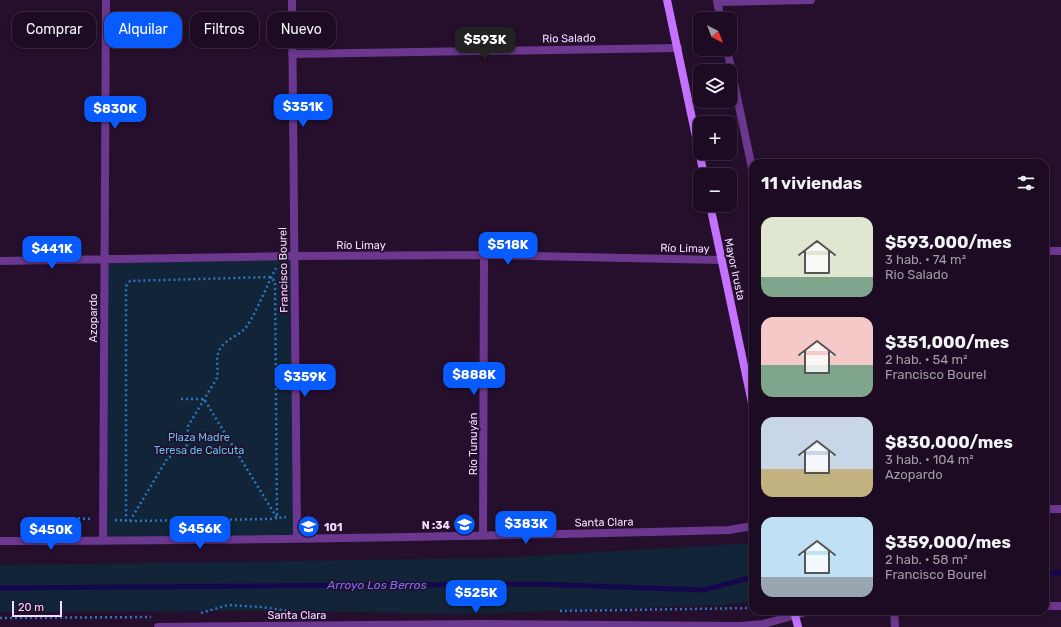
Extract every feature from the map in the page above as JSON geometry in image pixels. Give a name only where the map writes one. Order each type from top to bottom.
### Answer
[{"type":"main road","points":[[667,0],[703,168]]},
{"type":"main road","name":"Mayor Irusta","points":[[711,212],[749,390]]},
{"type":"main road","points":[[795,615],[798,627]]},
{"type":"street","name":"Azopardo","points":[[103,541],[106,0]]},
{"type":"street","name":"Francisco Bourel","points":[[292,0],[297,539]]},
{"type":"street","points":[[719,12],[717,2],[811,0]]},
{"type":"street","name":"Rio Salado","points":[[292,54],[678,48]]},
{"type":"street","points":[[728,56],[750,159]]},
{"type":"street","points":[[1049,251],[1061,251]]},
{"type":"street","name":"Río Limay","points":[[0,261],[294,256],[484,255],[721,260]]},
{"type":"street","name":"Río Tunuyán","points":[[483,536],[484,255]]},
{"type":"street","points":[[1049,509],[1061,509]]},
{"type":"street","name":"Santa Clara","points":[[0,541],[483,536],[729,530],[749,527]]},
{"type":"street","points":[[1049,606],[1061,606]]},
{"type":"street","name":"Santa Clara","points":[[158,627],[740,626],[763,624],[789,615]]},
{"type":"street","points":[[894,615],[895,627]]},
{"type":"path","points":[[130,521],[167,459],[187,445],[188,426],[217,378],[219,370],[218,354],[220,348],[224,343],[246,327],[282,257]]},
{"type":"path","points":[[126,521],[126,286],[130,281],[270,277],[275,281],[277,518]]},
{"type":"path","points":[[181,399],[204,399]]},
{"type":"path","points":[[204,399],[277,518]]},
{"type":"path","points":[[73,518],[130,521],[270,519],[296,516]]},
{"type":"green space","name":"Plaza Madre Teresa de Calcuta","points":[[294,256],[297,539],[103,541],[105,260]]},
{"type":"green space","points":[[749,543],[749,602],[723,605],[469,614],[279,611],[0,612],[0,565],[499,558]]},
{"type":"waterway","name":"Arroyo Los Berros","points":[[1049,573],[1061,573]]},
{"type":"waterway","name":"Arroyo Los Berros","points":[[0,588],[535,584],[703,590],[749,578]]},
{"type":"place","name":"N :34","points":[[465,525]]},
{"type":"place","name":"101","points":[[308,527]]}]
